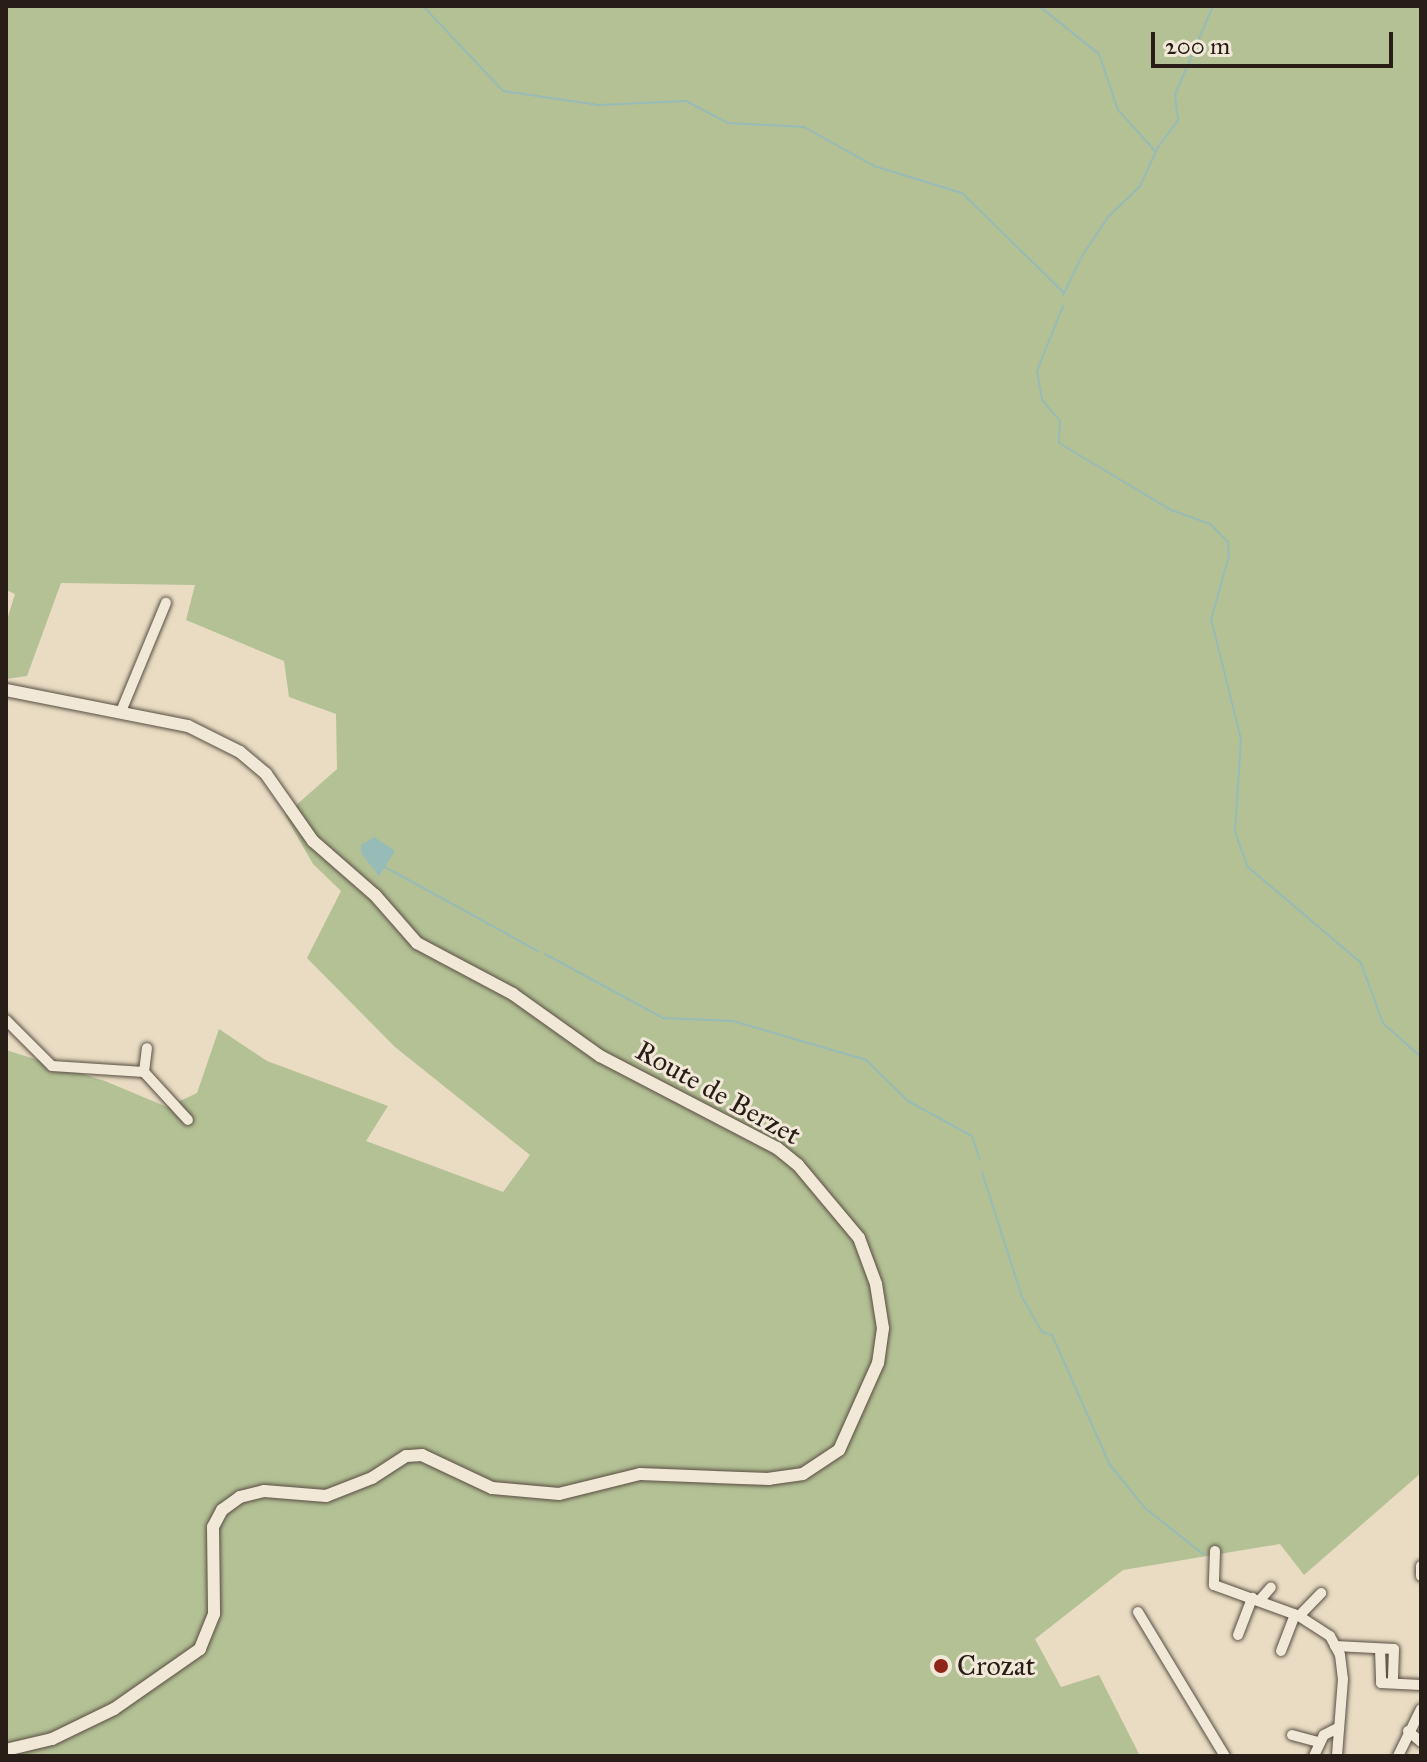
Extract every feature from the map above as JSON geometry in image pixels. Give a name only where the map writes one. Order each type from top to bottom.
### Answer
[{"type":"street","points":[[122,709],[166,603]]},
{"type":"street","name":"Route de Berzet","points":[[6,690],[122,709],[188,726],[240,752],[266,774],[313,841],[375,895],[417,943],[442,960],[513,994],[600,1056],[777,1148],[798,1165],[842,1213],[867,1256],[883,1328],[878,1363],[839,1450],[803,1474],[769,1479],[640,1474],[559,1494],[492,1488],[422,1455],[406,1456],[359,1484],[326,1496],[264,1491],[240,1497],[222,1510],[213,1527],[213,1628],[200,1649],[114,1709],[52,1739],[6,1750]]},
{"type":"street","points":[[6,1020],[52,1066],[144,1072],[188,1120]]},
{"type":"street","points":[[144,1072],[147,1048]]},
{"type":"street","points":[[1215,1551],[1214,1585],[1315,1624],[1335,1646],[1343,1679],[1337,1756]]},
{"type":"street","points":[[1421,1566],[1421,1576]]},
{"type":"street","points":[[1238,1635],[1255,1600],[1271,1587]]},
{"type":"street","points":[[1281,1651],[1297,1615],[1321,1593]]},
{"type":"street","points":[[1138,1612],[1225,1756]]},
{"type":"street","points":[[1335,1646],[1396,1652],[1393,1683]]},
{"type":"street","points":[[1380,1649],[1378,1680],[1421,1685]]},
{"type":"street","points":[[1398,1756],[1421,1709]]},
{"type":"street","points":[[1314,1756],[1319,1742],[1338,1728]]},
{"type":"street","points":[[1408,1731],[1421,1742]]},
{"type":"street","points":[[1292,1735],[1319,1742]]},
{"type":"green space","points":[[6,6],[1421,6],[1421,1473],[1304,1575],[1280,1544],[1123,1570],[1035,1639],[1061,1687],[1099,1675],[1140,1756],[6,1756],[6,1050],[105,1081],[167,1107],[197,1093],[219,1029],[267,1061],[388,1106],[366,1141],[503,1192],[530,1155],[395,1047],[307,958],[341,891],[313,864],[285,815],[337,769],[336,714],[289,697],[284,661],[186,620],[195,585],[61,583],[27,676],[6,679],[6,623],[15,594],[6,590]]},
{"type":"water","points":[[374,837],[395,851],[379,876],[361,853],[361,845]]},
{"type":"waterway","points":[[423,6],[503,91],[599,105],[686,101],[728,123],[804,127],[874,166],[962,193],[1064,293]]},
{"type":"waterway","points":[[1039,6],[1099,54],[1118,110],[1156,152]]},
{"type":"waterway","points":[[1063,295],[1082,256],[1108,217],[1140,186],[1158,147],[1178,120],[1175,95],[1213,6]]},
{"type":"waterway","points":[[1063,306],[1037,371],[1042,400],[1060,421],[1059,443],[1171,510],[1210,524],[1228,542],[1229,556],[1211,619],[1241,739],[1235,832],[1248,867],[1361,963],[1383,1023],[1421,1057]]},
{"type":"waterway","points":[[385,867],[538,951]]},
{"type":"waterway","points":[[545,954],[663,1018],[733,1021],[866,1060],[908,1101],[972,1136],[980,1160]]},
{"type":"waterway","points":[[982,1172],[1022,1297],[1042,1332],[1052,1335],[1110,1465],[1145,1508],[1203,1554]]},
{"type":"place","name":"Crozat","points":[[941,1666]]}]
